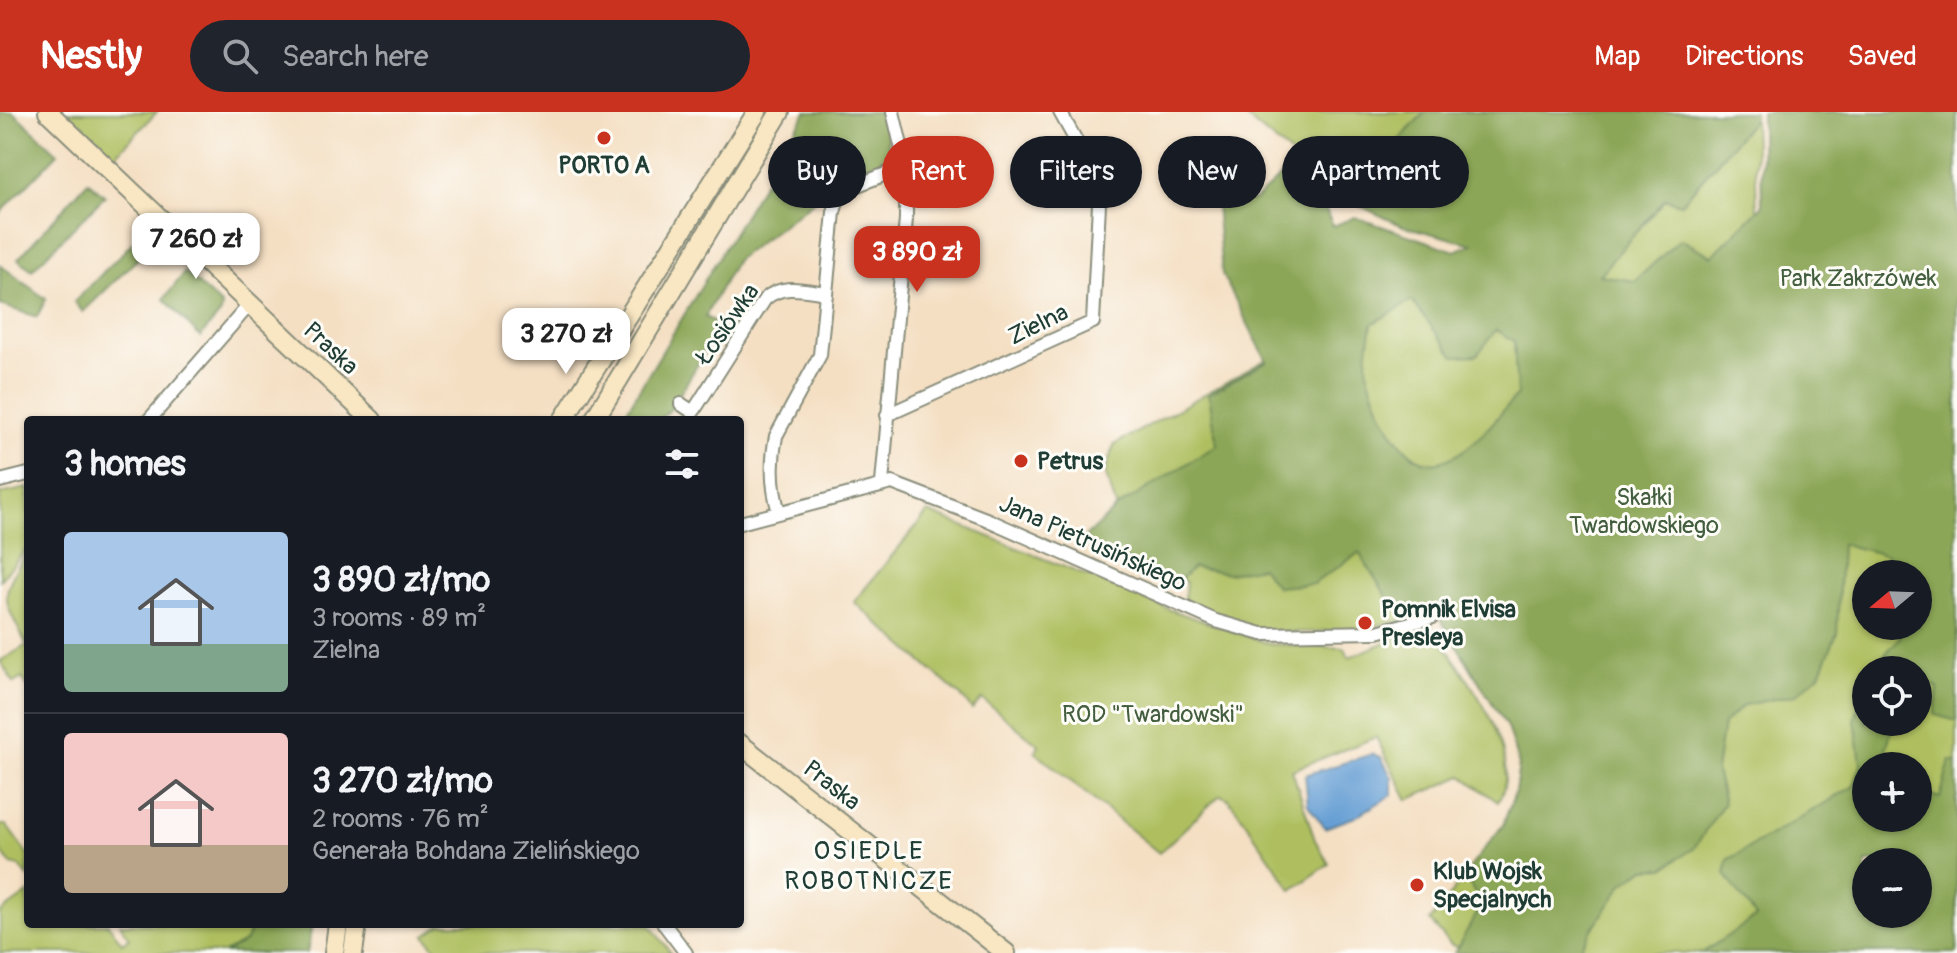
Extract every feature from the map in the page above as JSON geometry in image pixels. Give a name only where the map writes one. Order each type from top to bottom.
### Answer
[{"type":"street","name":"Praska","points":[[48,112],[368,416]]},
{"type":"street","points":[[566,416],[757,112]]},
{"type":"street","points":[[596,416],[780,112]]},
{"type":"street","points":[[893,112],[899,136]]},
{"type":"street","name":"Zielna","points":[[887,415],[1093,322],[1100,184],[1060,112]]},
{"type":"street","points":[[779,512],[772,475],[776,436],[820,355],[834,212],[840,192],[882,175]]},
{"type":"street","points":[[744,522],[882,483],[906,208]]},
{"type":"street","name":"Łosiówka","points":[[681,404],[693,412],[765,299],[774,291],[785,288],[826,293]]},
{"type":"street","points":[[152,416],[250,304]]},
{"type":"street","points":[[0,481],[24,475]]},
{"type":"street","name":"Jana Pietrusińskiego","points":[[882,483],[986,519],[1216,621],[1262,634],[1377,632],[1433,617]]},
{"type":"street","name":"Praska","points":[[744,747],[1006,953]]},
{"type":"street","points":[[334,953],[337,928]]},
{"type":"street","points":[[353,953],[356,928]]},
{"type":"street","points":[[667,928],[686,953]]},
{"type":"green space","points":[[0,112],[13,112],[58,153],[0,213]]},
{"type":"green space","points":[[65,112],[157,112],[113,158]]},
{"type":"green space","points":[[806,112],[881,112],[887,136],[882,136],[882,165],[866,172],[866,136],[792,136]]},
{"type":"green space","points":[[1254,112],[1425,112],[1403,136],[1282,136],[1282,147],[1248,119]]},
{"type":"green space","name":"Skałki Twardowskiego","points":[[1425,112],[1754,112],[1754,119],[1681,204],[1665,199],[1599,275],[1635,281],[1680,239],[1712,256],[1762,206],[1761,112],[1957,112],[1957,721],[1935,715],[1938,687],[1932,686],[1932,656],[1883,656],[1898,640],[1932,640],[1932,560],[1890,560],[1887,555],[1841,544],[1837,633],[1820,674],[1795,695],[1744,705],[1723,724],[1716,771],[1724,803],[1694,848],[1664,868],[1644,869],[1623,884],[1576,953],[1454,953],[1482,905],[1464,875],[1503,825],[1515,792],[1519,765],[1507,727],[1437,613],[1389,600],[1359,553],[1313,584],[1277,587],[1261,567],[1229,573],[1193,567],[1178,582],[1081,541],[1116,508],[1217,445],[1209,394],[1267,361],[1222,274],[1216,208],[1266,208],[1266,190],[1282,175],[1282,208],[1325,208],[1333,226],[1355,217],[1455,251],[1472,244],[1403,226],[1364,208],[1469,208],[1469,136],[1403,136]],"holes":[[[1412,301],[1454,356],[1477,355],[1496,330],[1514,341],[1517,395],[1461,452],[1438,462],[1425,461],[1413,455],[1392,431],[1371,385],[1367,355],[1372,324]]]},
{"type":"green space","name":"Skałki Twardowskiego","points":[[1761,112],[1957,112],[1957,953],[1467,953],[1450,944],[1430,921],[1503,825],[1515,792],[1519,765],[1507,727],[1437,613],[1355,628],[1291,632],[1249,627],[1184,602],[1186,582],[1084,540],[1117,509],[1105,472],[1114,445],[1474,243],[1598,275],[1666,199],[1681,204],[1754,119],[1757,211],[1762,206]]},
{"type":"green space","points":[[768,175],[768,208],[805,208],[736,260],[705,317],[721,325],[671,409],[663,416],[623,416]]},
{"type":"green space","points":[[88,181],[105,196],[32,270],[18,259]]},
{"type":"green space","points":[[143,232],[154,243],[83,312],[74,302]]},
{"type":"green space","points":[[0,265],[46,299],[37,317],[0,305]]},
{"type":"green space","points":[[185,272],[222,306],[221,313],[200,337],[164,299]]},
{"type":"green space","points":[[24,489],[24,552],[0,580],[0,494]]},
{"type":"green space","name":"ROD \"Twardowski\"","points":[[928,512],[1171,610],[1270,644],[1345,648],[1349,657],[1427,626],[1433,628],[1473,688],[1498,735],[1505,781],[1498,802],[1462,776],[1408,800],[1376,737],[1292,770],[1315,840],[1329,864],[1292,890],[1237,810],[1220,795],[1159,853],[1035,752],[1039,745],[982,699],[972,710],[965,700],[854,602]]},
{"type":"green space","points":[[24,556],[24,639],[8,605],[8,587]]},
{"type":"green space","points":[[24,647],[24,681],[22,678],[14,683],[0,661]]},
{"type":"green space","points":[[1857,736],[1890,736],[1885,752],[1859,752]]},
{"type":"green space","points":[[1950,761],[1957,762],[1957,953],[1702,953],[1756,917],[1725,874],[1728,860],[1852,787],[1852,832],[1932,832],[1932,795],[1940,798]]},
{"type":"green space","points":[[0,825],[6,825],[24,850],[24,872],[19,866],[11,864],[0,850]]},
{"type":"green space","points":[[24,896],[24,928],[111,928],[122,943],[129,938],[123,928],[311,928],[307,953],[0,953],[0,913]]},
{"type":"green space","points":[[251,928],[311,928],[307,953],[224,953],[246,941]]},
{"type":"green space","points":[[435,928],[652,928],[671,953],[439,953],[425,935]]},
{"type":"water","points":[[1372,754],[1381,757],[1392,778],[1392,795],[1355,817],[1325,828],[1308,805],[1305,775]]},
{"type":"place","name":"PORTO A","points":[[604,138]]},
{"type":"place","name":"Petrus","points":[[1021,461]]},
{"type":"place","name":"Pomnik Elvisa Presleya","points":[[1365,623]]},
{"type":"place","name":"Klub Wojsk Specjalnych","points":[[1417,885]]},
{"type":"district","name":"OSIEDLE ROBOTNICZE","points":[[869,865]]},
{"type":"park label","name":"Park Zakrzówek","points":[[1858,278]]}]
